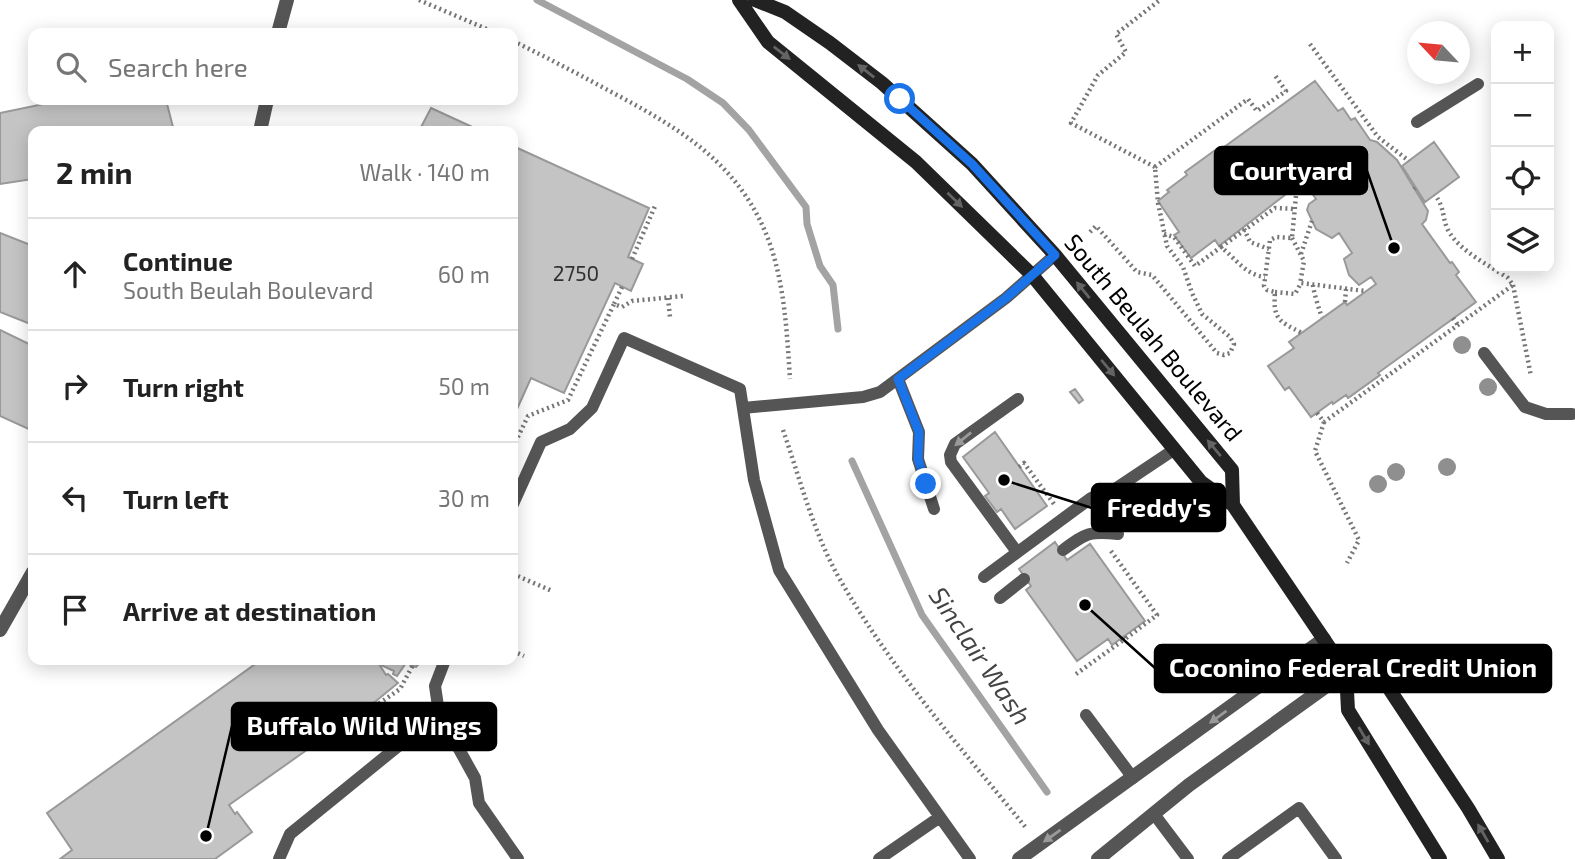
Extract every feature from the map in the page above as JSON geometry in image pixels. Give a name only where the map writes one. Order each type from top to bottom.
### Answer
[{"type":"main road","points":[[740,0],[768,42],[916,162],[1032,275],[1201,482],[1233,505],[1346,672],[1348,710],[1434,857]]},
{"type":"main road","name":"South Beulah Boulevard","points":[[755,0],[785,12],[881,83],[972,164],[1055,255],[1232,470],[1233,505]]},
{"type":"main road","points":[[1346,672],[1384,681],[1468,808],[1498,859]]},
{"type":"street","points":[[279,28],[287,0]]},
{"type":"street","points":[[261,126],[266,105]]},
{"type":"street","points":[[0,631],[28,581]]},
{"type":"street","points":[[1019,859],[1324,639]]},
{"type":"street","points":[[1098,859],[1189,785],[1346,672]]},
{"type":"lane","points":[[1416,122],[1478,84]]},
{"type":"lane","points":[[743,408],[863,397],[880,393],[1055,255]]},
{"type":"lane","points":[[518,493],[541,442],[570,429],[592,408],[624,338],[740,388],[754,480],[779,570],[878,730],[970,859]]},
{"type":"lane","points":[[1484,353],[1525,407],[1546,414],[1572,414]]},
{"type":"lane","points":[[898,379],[919,432],[918,459],[934,509]]},
{"type":"lane","points":[[1017,552],[951,462],[950,455],[955,444],[1018,399]]},
{"type":"lane","points":[[984,577],[1091,498],[1115,489],[1175,449]]},
{"type":"lane","points":[[1063,550],[1082,536],[1095,531],[1118,534]]},
{"type":"lane","points":[[1000,598],[1024,579]]},
{"type":"lane","points":[[443,665],[435,686],[439,713],[475,778],[479,803],[518,859]]},
{"type":"lane","points":[[279,859],[289,834],[439,713]]},
{"type":"lane","points":[[1086,715],[1133,778]]},
{"type":"lane","points":[[1228,859],[1299,808],[1336,859]]},
{"type":"lane","points":[[1154,814],[1188,859]]},
{"type":"lane","points":[[878,859],[940,817]]},
{"type":"path","points":[[419,0],[484,28]]},
{"type":"path","points":[[1155,167],[1070,123],[1098,75],[1126,52],[1116,34],[1160,0]]},
{"type":"path","points":[[518,44],[673,125],[715,158],[758,216],[770,246],[787,324],[790,379]]},
{"type":"path","points":[[1310,44],[1378,137],[1409,161]]},
{"type":"path","points":[[1155,167],[1248,99],[1257,111],[1286,91],[1273,74]]},
{"type":"path","points":[[1090,232],[1096,226],[1136,272],[1152,275],[1217,353],[1230,353],[1234,344],[1230,337],[1202,314],[1183,267],[1167,246],[1158,203],[1155,167]]},
{"type":"path","points":[[1292,238],[1276,237],[1270,240],[1264,286],[1267,290],[1295,294],[1300,284],[1304,261],[1292,238],[1297,185]]},
{"type":"path","points":[[1435,195],[1442,204],[1447,229],[1457,242],[1508,278],[1513,285],[1531,376]]},
{"type":"path","points":[[632,259],[656,204]]},
{"type":"path","points":[[1164,234],[1174,237],[1195,267],[1275,208],[1295,209]]},
{"type":"path","points":[[1300,254],[1312,221]]},
{"type":"path","points":[[1244,230],[1250,242],[1269,249]]},
{"type":"path","points":[[1221,247],[1249,272],[1265,277]]},
{"type":"path","points":[[1300,284],[1365,292]]},
{"type":"path","points":[[1314,285],[1313,293],[1319,302],[1322,317]]},
{"type":"path","points":[[1347,563],[1359,540],[1315,451],[1324,422],[1513,285]]},
{"type":"path","points":[[518,437],[528,416],[568,400],[622,286]]},
{"type":"path","points":[[1345,302],[1346,289]]},
{"type":"path","points":[[1275,292],[1274,308],[1277,318],[1302,333]]},
{"type":"path","points":[[614,304],[622,307],[632,301],[683,296]]},
{"type":"path","points":[[668,298],[670,317]]},
{"type":"path","points":[[1453,318],[1458,326]]},
{"type":"path","points":[[1317,413],[1324,422]]},
{"type":"path","points":[[783,430],[826,550],[875,636],[945,732],[1027,829]]},
{"type":"path","points":[[1019,467],[1024,463],[1055,505]]},
{"type":"path","points":[[1076,674],[1157,615],[1105,545]]},
{"type":"path","points":[[518,576],[552,591]]},
{"type":"path","points":[[518,653],[524,656]]},
{"type":"path","points":[[371,703],[374,708],[400,689],[413,665]]},
{"type":"building","points":[[1315,81],[1338,111],[1343,108],[1351,120],[1355,118],[1370,140],[1377,142],[1397,160],[1428,211],[1422,224],[1459,272],[1456,275],[1476,302],[1348,398],[1346,395],[1333,404],[1332,402],[1311,417],[1289,387],[1285,390],[1268,366],[1294,348],[1289,342],[1345,302],[1347,305],[1376,284],[1371,277],[1359,285],[1349,275],[1344,259],[1352,253],[1339,233],[1332,238],[1316,229],[1307,210],[1309,204],[1316,199],[1303,181],[1219,246],[1215,240],[1191,258],[1174,235],[1179,232],[1158,201],[1169,192],[1167,190],[1187,175],[1185,172]]},
{"type":"building","points":[[39,105],[167,105],[173,126],[28,126],[28,180],[0,184],[0,113]]},
{"type":"building","points":[[431,108],[470,126],[422,126]]},
{"type":"building","points":[[1434,142],[1459,177],[1425,202],[1402,166]]},
{"type":"building","points":[[518,148],[649,208],[628,257],[643,264],[631,291],[615,283],[564,393],[531,378],[518,407]]},
{"type":"building","points":[[0,233],[28,244],[28,323],[0,312]]},
{"type":"building","points":[[0,330],[28,344],[28,429],[0,416]]},
{"type":"building","points":[[1075,389],[1083,400],[1079,403],[1070,392]]},
{"type":"building","points":[[995,432],[1047,506],[1015,529],[1001,509],[997,512],[985,496],[989,493],[963,457]]},
{"type":"building","points":[[1055,542],[1067,560],[1090,544],[1145,621],[1112,645],[1108,639],[1077,661],[1026,590],[1031,586],[1019,569]]},
{"type":"building","points":[[254,665],[380,665],[386,675],[398,683],[229,805],[252,832],[215,859],[60,859],[72,850],[47,813]]},
{"type":"building","points":[[381,665],[405,665],[397,676],[393,674],[394,671]]},
{"type":"waterway","name":"Sinclair Wash","points":[[537,0],[687,79],[723,103],[749,130],[806,207],[807,224],[820,266],[833,285],[838,329]]},
{"type":"waterway","name":"Sinclair Wash","points":[[852,461],[922,615],[1047,792]]},
{"type":"place","name":"Courtyard","points":[[1394,248]]},
{"type":"place","name":"Freddy's","points":[[1004,480]]},
{"type":"place","name":"Coconino Federal Credit Union","points":[[1085,605]]},
{"type":"place","name":"Buffalo Wild Wings","points":[[206,836]]},
{"type":"route","points":[[900,99],[972,164],[1055,255],[1006,298],[898,379],[919,432],[918,459],[926,484]]}]
